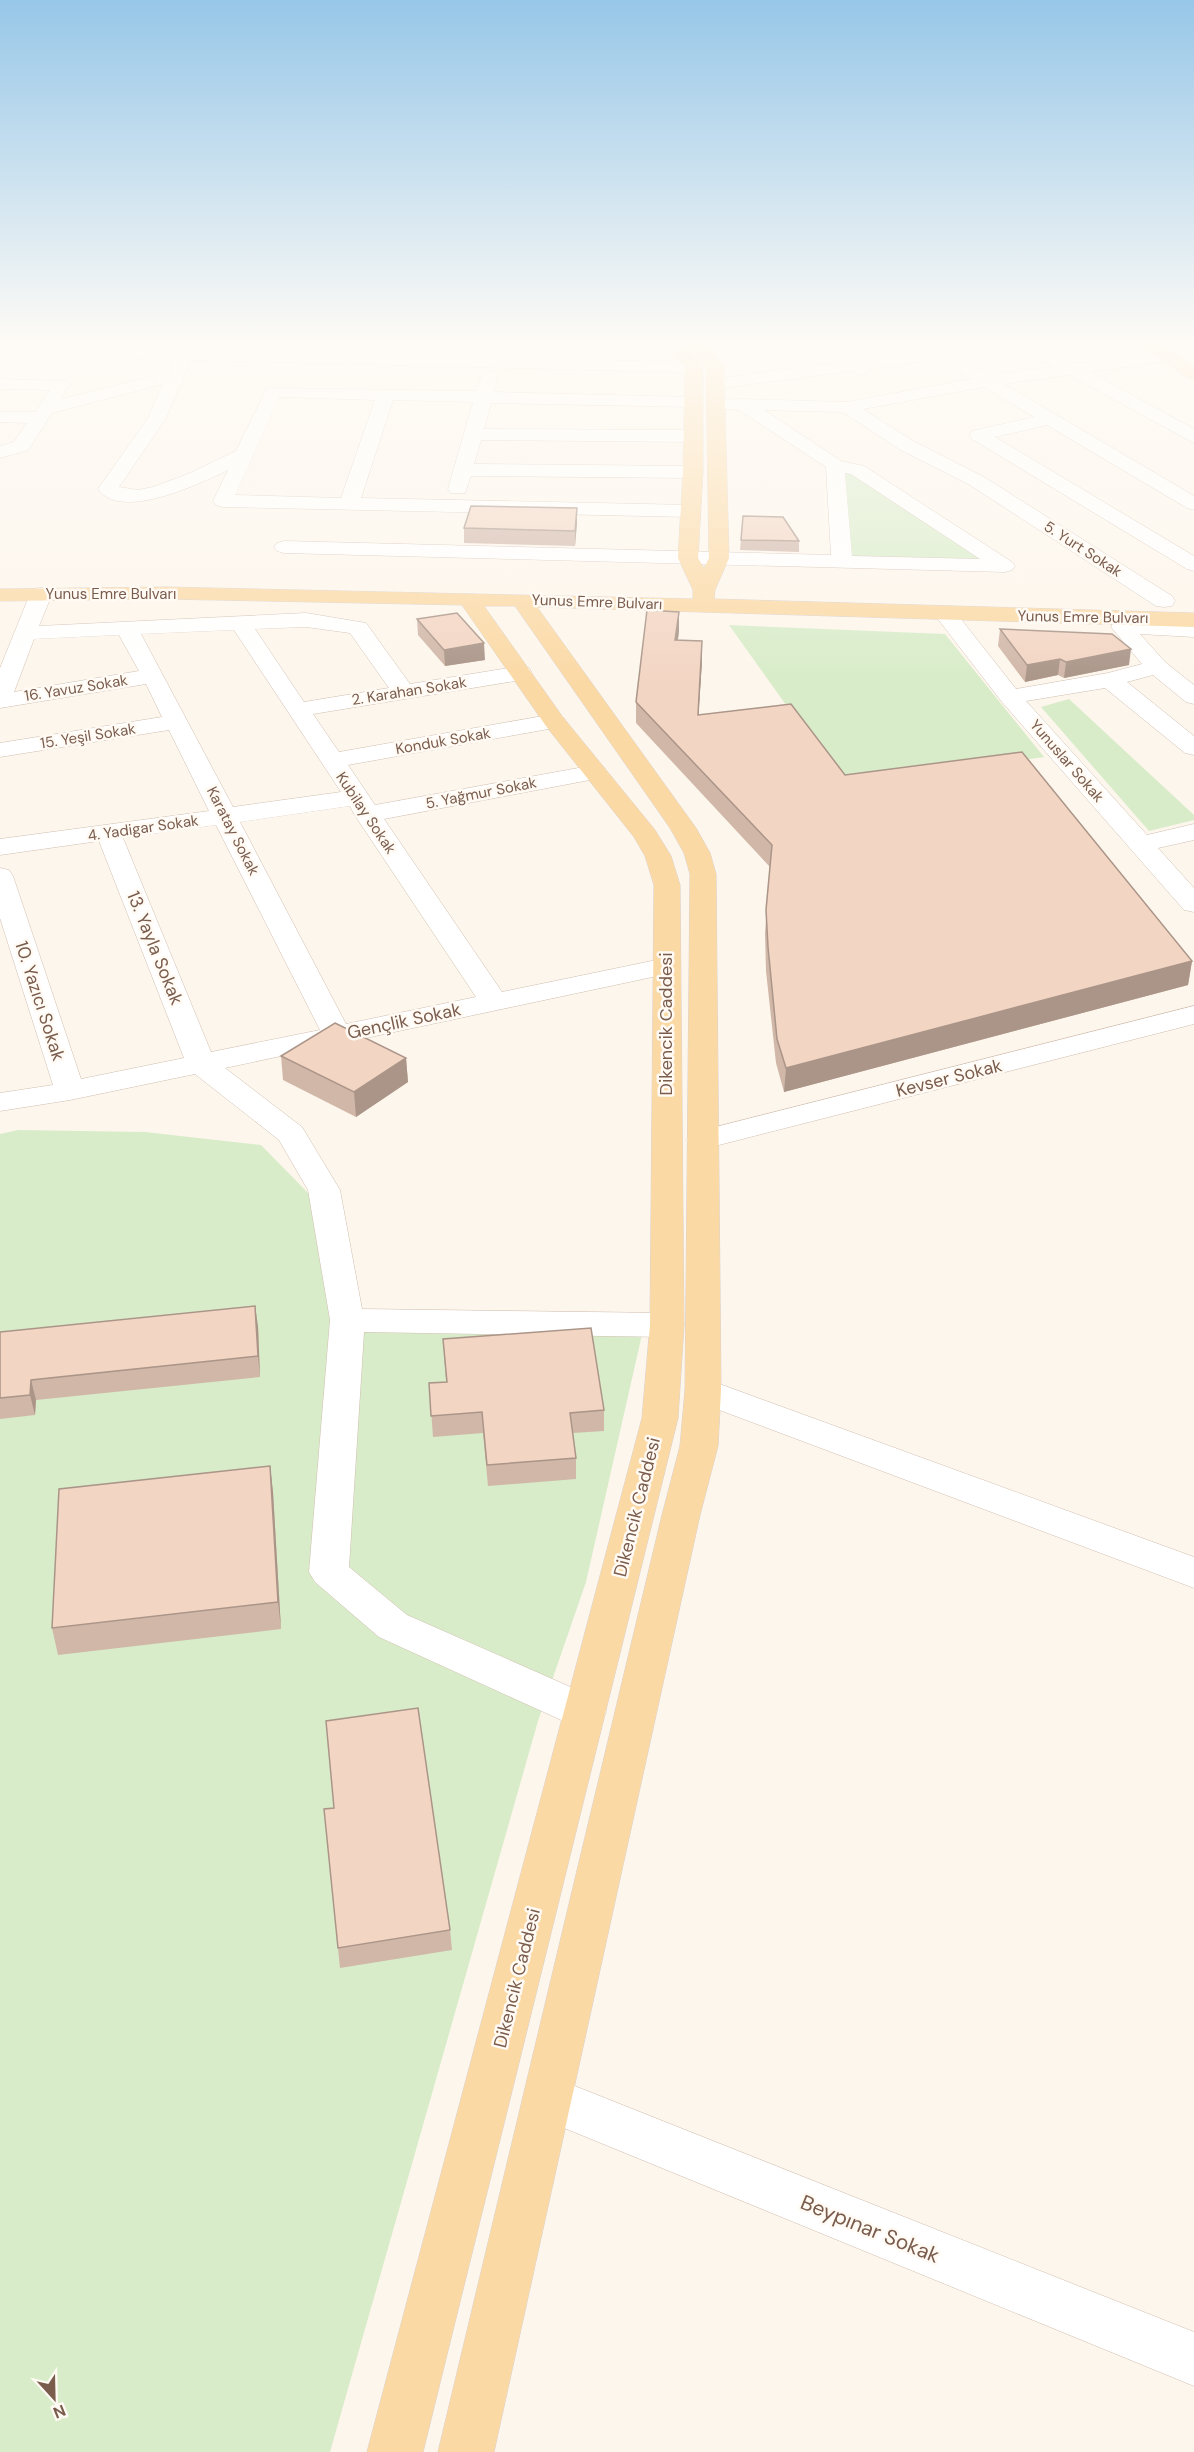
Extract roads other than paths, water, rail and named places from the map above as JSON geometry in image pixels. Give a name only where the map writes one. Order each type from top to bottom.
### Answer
[{"type":"main road","points":[[693,455],[688,558],[704,598]]},
{"type":"main road","points":[[704,598],[719,558],[717,455]]},
{"type":"main road","name":"Yunus Emre Bulvarı","points":[[0,582],[148,578],[457,582],[1194,628]]},
{"type":"main road","name":"Yunus Emre Bulvarı","points":[[0,595],[166,593],[521,600],[704,598],[1194,602]]},
{"type":"main road","name":"Dikencik Caddesi","points":[[394,2452],[660,1418],[667,1325],[666,966],[668,885],[658,856],[646,835],[554,721],[468,599]]},
{"type":"main road","name":"Dikencik Caddesi","points":[[466,2452],[681,1515],[699,1446],[703,1390],[703,874],[697,853],[683,828],[521,600]]},
{"type":"street","points":[[132,455],[108,489],[116,495],[152,495],[243,455]]},
{"type":"street","points":[[244,455],[223,501],[691,512]]},
{"type":"street","points":[[349,504],[365,455]]},
{"type":"street","points":[[441,551],[467,455]]},
{"type":"street","points":[[284,547],[1005,566],[857,470],[835,465],[820,455]]},
{"type":"street","name":"5. Yurt Sokak","points":[[927,455],[977,481],[1164,601]]},
{"type":"street","points":[[1013,455],[1194,565]]},
{"type":"street","points":[[1115,455],[1194,504]]},
{"type":"street","points":[[835,465],[842,562]]},
{"type":"street","points":[[463,470],[693,472]]},
{"type":"street","points":[[1174,491],[1194,488]]},
{"type":"street","points":[[0,699],[41,594]]},
{"type":"street","name":"Yunuslar Sokak","points":[[945,614],[1010,697],[1194,904]]},
{"type":"street","points":[[25,633],[306,620],[335,623],[358,628],[404,692]]},
{"type":"street","name":"Kubilay Sokak","points":[[240,623],[494,1002]]},
{"type":"street","points":[[1194,628],[1122,627],[1157,668],[1194,698]]},
{"type":"street","name":"Karatay Sokak","points":[[126,628],[153,676],[337,1035]]},
{"type":"street","points":[[1010,697],[1110,680],[1157,668]]},
{"type":"street","name":"2. Karahan Sokak","points":[[297,710],[520,674]]},
{"type":"street","name":"16. Yavuz Sokak","points":[[0,699],[153,676]]},
{"type":"street","points":[[1110,680],[1194,748]]},
{"type":"street","name":"Konduk Sokak","points":[[332,761],[554,721]]},
{"type":"street","name":"15. Yeşil Sokak","points":[[0,750],[177,723]]},
{"type":"street","name":"5. Yağmur Sokak","points":[[362,806],[595,772]]},
{"type":"street","name":"4. Yadigar Sokak","points":[[0,847],[225,817],[362,806]]},
{"type":"street","name":"13. Yayla Sokak","points":[[108,832],[201,1064]]},
{"type":"street","points":[[1140,844],[1194,832]]},
{"type":"street","name":"10. Yazıcı Sokak","points":[[0,876],[70,1091]]},
{"type":"street","name":"Gençlik Sokak","points":[[0,1102],[70,1091],[666,966]]},
{"type":"street","name":"Kevser Sokak","points":[[703,1140],[1194,1015]]},
{"type":"street","points":[[201,1064],[291,1134],[324,1190],[347,1320],[329,1572],[393,1626],[585,1712]]},
{"type":"street","points":[[347,1320],[667,1325]]},
{"type":"street","points":[[703,1390],[1194,1572]]},
{"type":"street","name":"Beypınar Sokak","points":[[547,2098],[1194,2359]]}]
